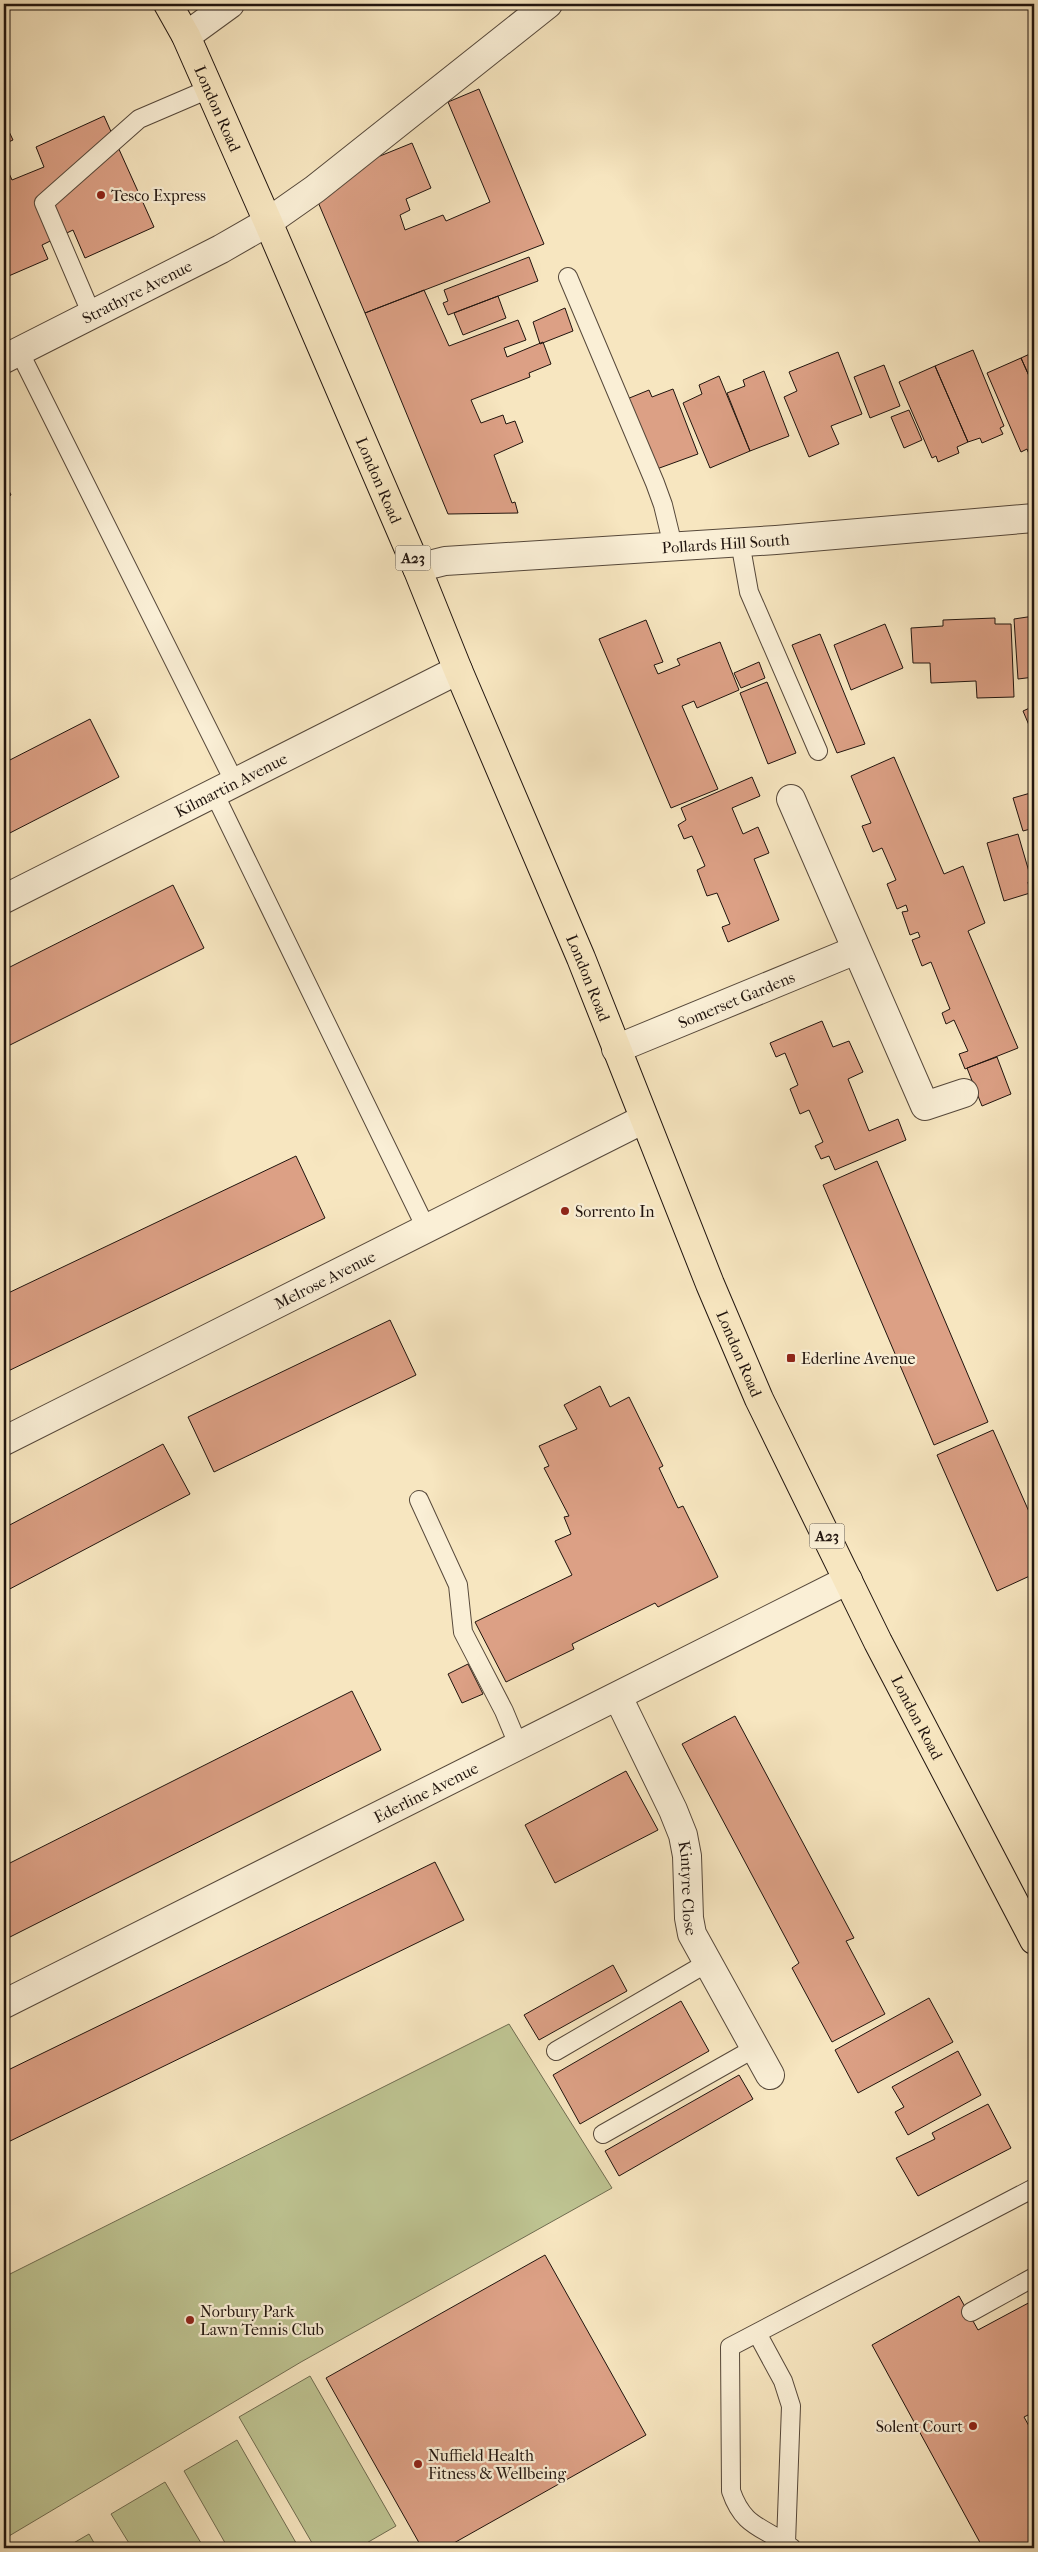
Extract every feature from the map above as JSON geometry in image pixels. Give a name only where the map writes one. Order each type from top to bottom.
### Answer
[{"type":"highway","name":"London Road","points":[[168,4],[186,36],[417,568],[458,670],[577,949],[710,1284],[759,1399],[878,1642],[1034,1940]]},
{"type":"street","points":[[186,36],[230,4]]},
{"type":"street","name":"Strathyre Avenue","points":[[11,355],[230,244],[268,222],[315,189],[548,4]]},
{"type":"street","name":"Pollards Hill South","points":[[417,568],[445,561],[740,542],[1034,518]]},
{"type":"street","name":"Kilmartin Avenue","points":[[4,899],[458,670]]},
{"type":"street","points":[[791,799],[925,1106],[964,1094]]},
{"type":"street","name":"Somerset Gardens","points":[[616,1049],[856,950]]},
{"type":"street","name":"Melrose Avenue","points":[[4,1441],[427,1230],[644,1119]]},
{"type":"street","name":"Ederline Avenue","points":[[4,2004],[519,1747],[848,1580]]},
{"type":"street","name":"Kintyre Close","points":[[618,1697],[673,1810],[683,1835],[687,1856],[689,1918],[692,1934],[770,2075]]},
{"type":"lane","points":[[92,315],[44,203],[139,119],[209,89]]},
{"type":"lane","points":[[568,277],[655,483],[663,505],[673,546]]},
{"type":"lane","points":[[11,355],[224,788],[427,1230]]},
{"type":"lane","points":[[740,542],[748,592],[818,751]]},
{"type":"lane","points":[[419,1500],[458,1585],[463,1632],[504,1711],[519,1747]]},
{"type":"lane","points":[[556,2051],[707,1963]]},
{"type":"lane","points":[[603,2134],[755,2048]]},
{"type":"lane","points":[[786,2547],[744,2518],[736,2506],[732,2491],[730,2347],[1034,2188]]},
{"type":"lane","points":[[971,2312],[1034,2277]]},
{"type":"lane","points":[[757,2333],[783,2381],[791,2406],[786,2547]]},
{"type":"green space","name":"Norbury Park Lawn Tennis Club","points":[[509,2024],[612,2188],[301,2362],[4,2539],[4,2277]]},
{"type":"green space","points":[[310,2376],[396,2526],[358,2548],[315,2548],[239,2417]]},
{"type":"green space","points":[[237,2440],[299,2548],[228,2548],[184,2471]]},
{"type":"green space","points":[[165,2482],[204,2548],[132,2548],[111,2514]]},
{"type":"green space","points":[[89,2534],[97,2548],[65,2548]]},
{"type":"building","points":[[479,89],[544,244],[365,313],[318,202],[380,154],[380,156],[412,143],[431,188],[406,199],[410,210],[400,215],[405,230],[443,215],[446,221],[490,202],[448,102]]},
{"type":"building","points":[[104,116],[154,227],[85,258],[73,230],[42,245],[48,259],[4,278],[4,162],[12,180],[44,167],[36,147]]},
{"type":"building","points":[[4,121],[13,140],[4,144]]},
{"type":"building","points":[[529,257],[538,281],[448,315],[443,303],[448,301],[444,290]]},
{"type":"building","points":[[424,290],[449,346],[518,320],[526,340],[504,348],[507,357],[543,342],[551,364],[529,373],[530,377],[471,400],[481,423],[503,415],[506,424],[515,421],[523,442],[494,455],[512,503],[515,502],[518,513],[448,514],[365,313]]},
{"type":"building","points":[[498,296],[506,318],[463,335],[454,313]]},
{"type":"building","points":[[565,308],[573,331],[540,344],[533,322]]},
{"type":"building","points":[[973,350],[1004,426],[1000,428],[1003,434],[982,443],[980,438],[968,442],[935,366]]},
{"type":"building","points":[[838,352],[862,414],[831,426],[839,444],[809,457],[784,397],[797,391],[789,372]]},
{"type":"building","points":[[1034,352],[1034,387],[1021,358]]},
{"type":"building","points":[[1021,358],[1034,387],[1034,451],[1029,454],[1027,449],[1021,452],[987,373]]},
{"type":"building","points":[[884,365],[900,406],[870,418],[854,377]]},
{"type":"building","points":[[935,366],[968,442],[957,447],[959,453],[938,462],[936,456],[932,458],[899,382]]},
{"type":"building","points":[[764,371],[789,436],[750,451],[727,393],[745,386],[743,380]]},
{"type":"building","points":[[719,376],[750,451],[710,468],[683,403],[702,394],[699,385]]},
{"type":"building","points":[[673,389],[698,454],[654,470],[627,399],[649,390],[652,397]]},
{"type":"building","points":[[909,410],[922,440],[904,448],[891,417]]},
{"type":"building","points":[[4,481],[11,495],[4,499]]},
{"type":"building","points":[[1034,616],[1034,677],[1018,679],[1014,619]]},
{"type":"building","points":[[995,618],[995,624],[1011,624],[1014,697],[977,698],[976,681],[931,683],[930,663],[913,663],[911,628],[943,626],[943,620]]},
{"type":"building","points":[[646,620],[663,662],[654,665],[658,674],[680,665],[677,659],[720,642],[739,690],[697,708],[694,701],[682,706],[718,789],[671,808],[599,639]]},
{"type":"building","points":[[885,624],[903,668],[851,690],[834,645]]},
{"type":"building","points":[[820,634],[865,744],[837,753],[792,645]]},
{"type":"building","points":[[759,662],[765,678],[741,688],[734,673]]},
{"type":"building","points":[[767,682],[796,753],[768,764],[740,693]]},
{"type":"building","points":[[1034,706],[1034,737],[1023,711]]},
{"type":"building","points":[[90,719],[119,777],[4,836],[4,763]]},
{"type":"building","points":[[894,757],[944,874],[963,866],[985,923],[968,931],[1018,1048],[965,1069],[959,1054],[968,1051],[954,1020],[946,1024],[942,1013],[950,1009],[931,962],[922,966],[912,940],[920,937],[918,932],[910,935],[902,912],[908,911],[906,905],[897,909],[887,884],[896,880],[882,848],[873,852],[862,826],[871,823],[851,776]]},
{"type":"building","points":[[752,777],[760,796],[732,808],[743,834],[758,827],[769,853],[754,859],[779,920],[728,942],[722,927],[730,924],[717,893],[707,896],[697,870],[705,866],[692,836],[684,839],[678,825],[686,820],[681,808]]},
{"type":"building","points":[[1034,792],[1034,828],[1023,831],[1013,798]]},
{"type":"building","points":[[1018,834],[1032,882],[1028,882],[1030,893],[1004,901],[987,843]]},
{"type":"building","points":[[173,885],[204,948],[4,1048],[4,970]]},
{"type":"building","points":[[822,1021],[833,1047],[849,1041],[863,1072],[848,1079],[869,1131],[898,1119],[906,1140],[835,1170],[829,1156],[821,1159],[815,1146],[823,1142],[809,1110],[800,1114],[790,1089],[798,1085],[785,1053],[776,1057],[770,1043]]},
{"type":"building","points":[[997,1057],[1011,1094],[982,1106],[967,1068]]},
{"type":"building","points":[[296,1156],[325,1218],[4,1373],[4,1295]]},
{"type":"building","points":[[877,1161],[988,1422],[934,1445],[823,1185]]},
{"type":"building","points":[[390,1320],[416,1375],[214,1472],[188,1417]]},
{"type":"building","points":[[600,1386],[610,1407],[629,1397],[663,1466],[659,1468],[678,1508],[683,1506],[718,1577],[658,1607],[655,1603],[572,1644],[574,1649],[506,1682],[475,1622],[572,1575],[555,1541],[571,1534],[564,1517],[569,1516],[544,1468],[549,1466],[539,1446],[577,1429],[564,1405]]},
{"type":"building","points":[[993,1430],[1034,1523],[1034,1574],[997,1591],[937,1455]]},
{"type":"building","points":[[163,1444],[190,1494],[4,1592],[4,1528]]},
{"type":"building","points":[[468,1664],[483,1694],[462,1703],[448,1674]]},
{"type":"building","points":[[352,1691],[381,1750],[4,1940],[4,1866]]},
{"type":"building","points":[[735,1716],[854,1938],[846,1941],[885,2014],[832,2042],[792,1968],[799,1963],[682,1744]]},
{"type":"building","points":[[626,1771],[658,1830],[555,1883],[525,1825]]},
{"type":"building","points":[[435,1862],[464,1920],[4,2144],[4,2072]]},
{"type":"building","points":[[613,1965],[627,1991],[539,2040],[524,2015]]},
{"type":"building","points":[[929,1998],[953,2042],[858,2093],[835,2050]]},
{"type":"building","points":[[681,2001],[709,2051],[580,2124],[553,2075]]},
{"type":"building","points":[[958,2051],[981,2095],[908,2135],[895,2112],[904,2107],[892,2087]]},
{"type":"building","points":[[739,2075],[753,2099],[619,2176],[605,2151]]},
{"type":"building","points":[[988,2104],[1011,2148],[918,2196],[896,2158],[935,2139],[932,2133]]},
{"type":"building","points":[[545,2255],[646,2435],[445,2548],[422,2548],[326,2378]]},
{"type":"building","name":"Solent Court","points":[[959,2296],[978,2330],[1034,2300],[1034,2412],[1024,2417],[1034,2435],[1034,2548],[983,2548],[872,2345]]},
{"type":"place","name":"Tesco Express","points":[[101,195]]},
{"type":"place","name":"Sorrento In","points":[[565,1211]]},
{"type":"place","name":"Ederline Avenue","points":[[791,1358]]},
{"type":"place","name":"Norbury Park Lawn Tennis Club","points":[[190,2320]]},
{"type":"place","name":"Solent Court","points":[[973,2426]]},
{"type":"place","name":"Nuffield Health Fitness & Wellbeing","points":[[418,2464]]}]
